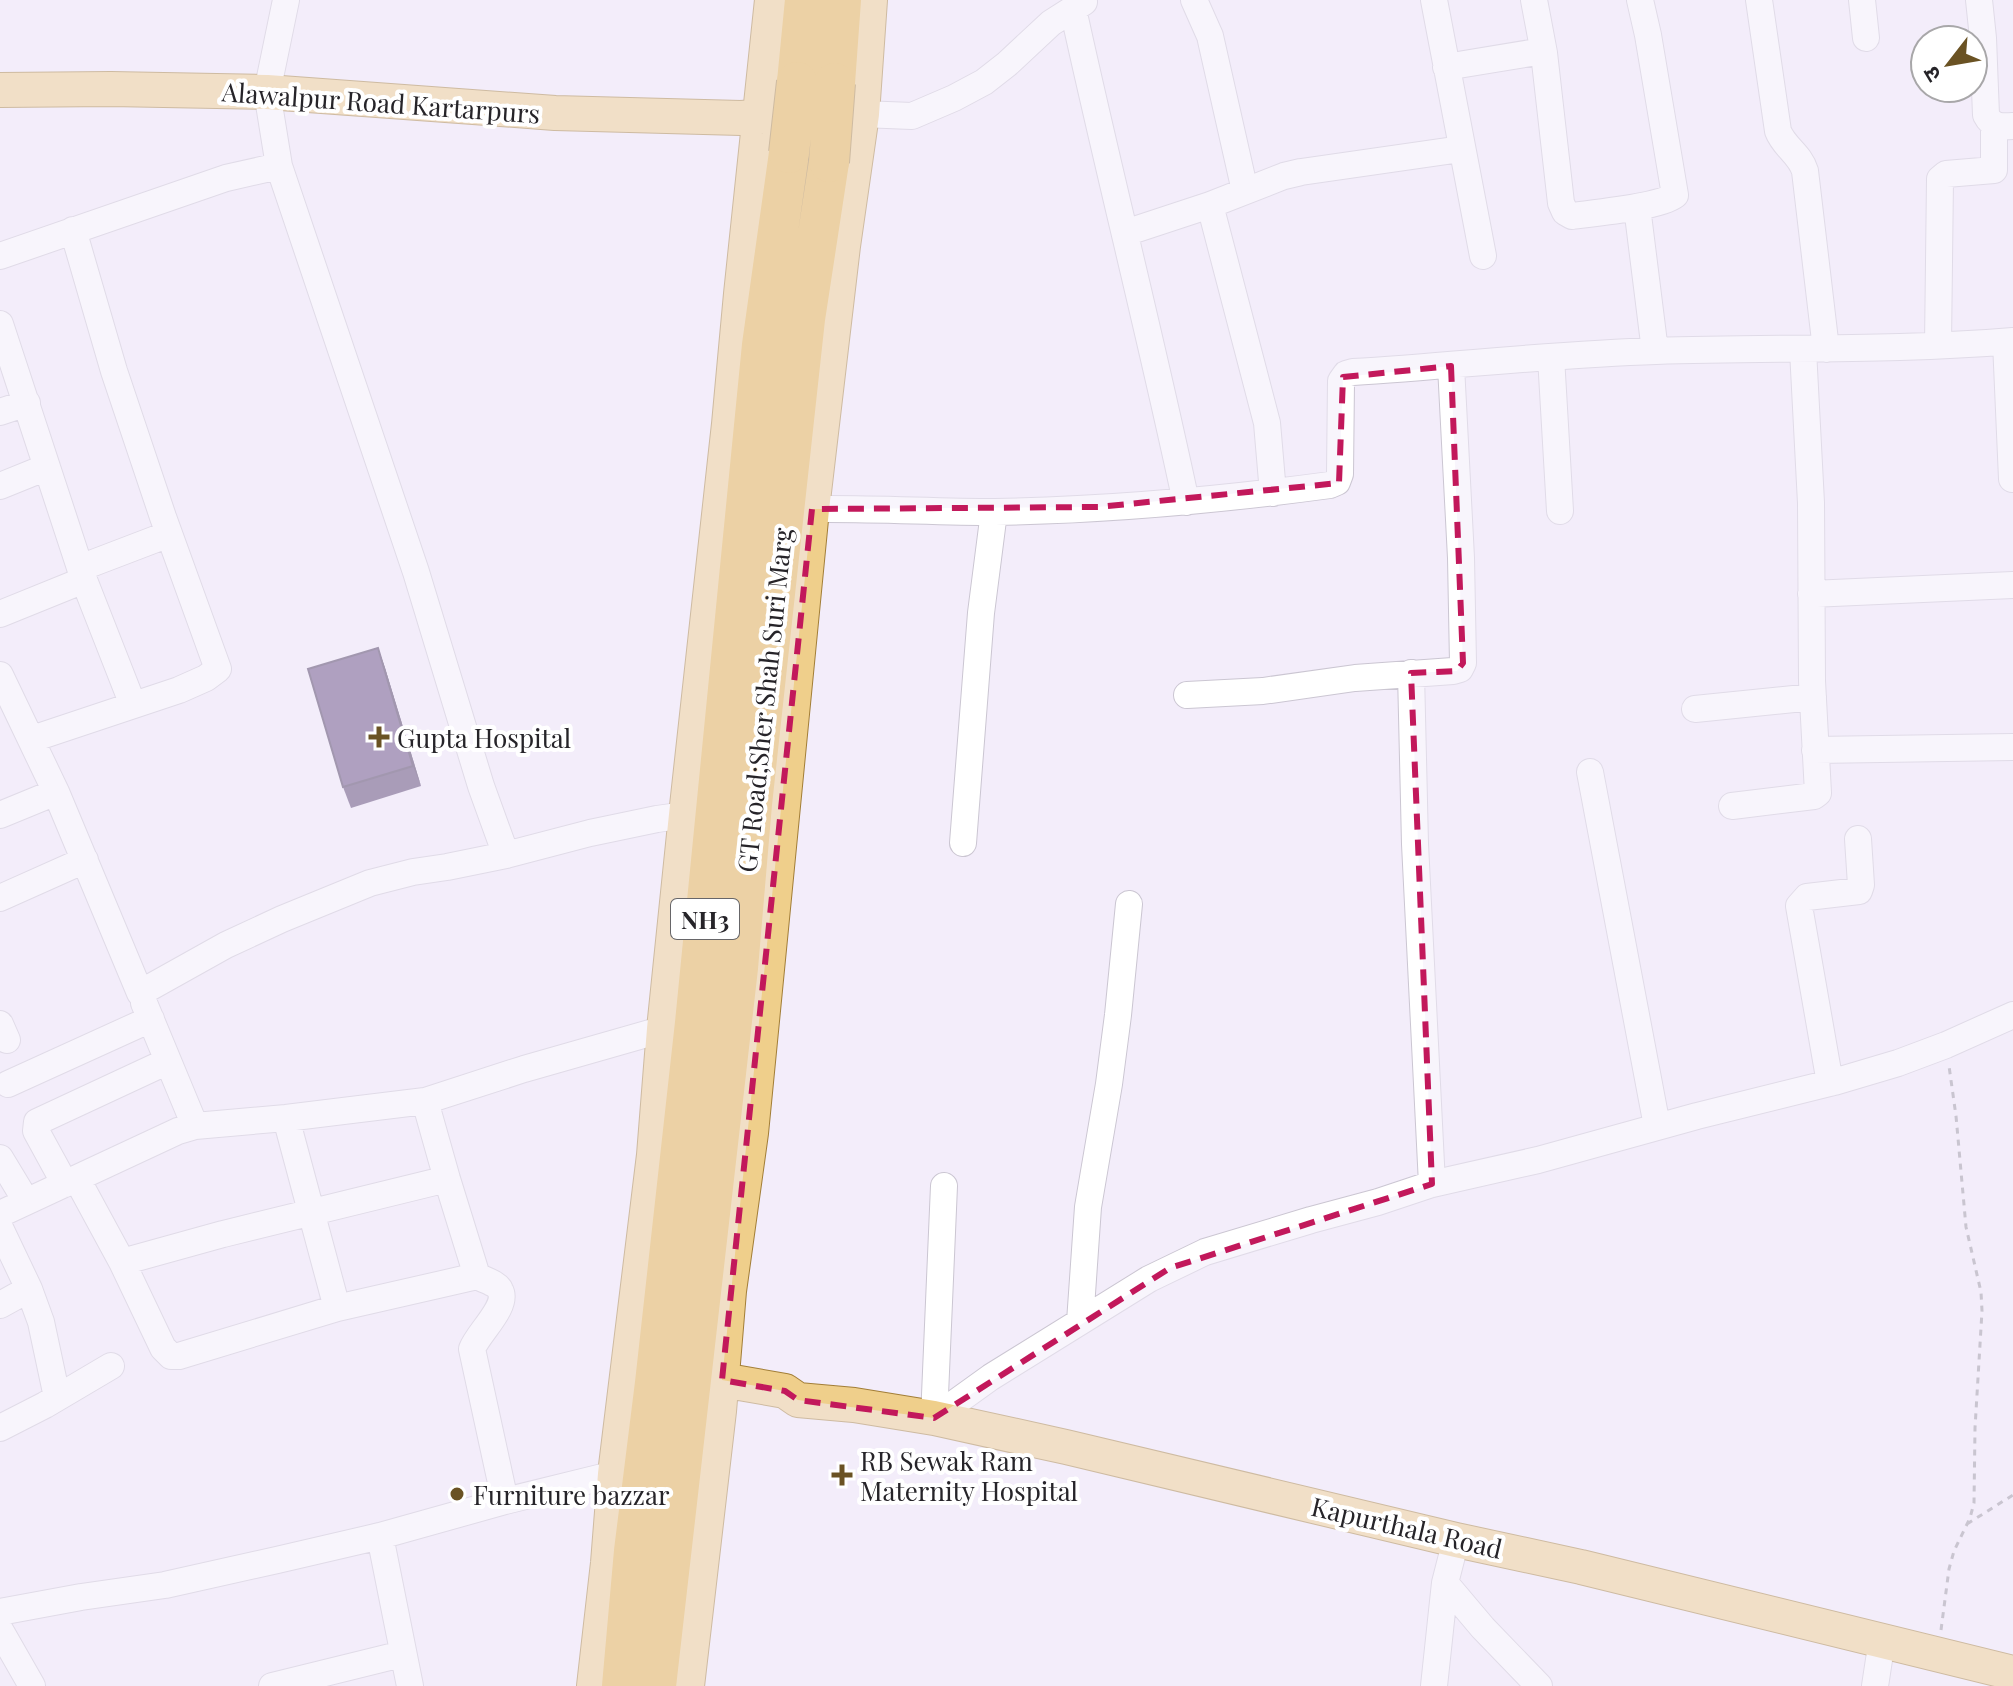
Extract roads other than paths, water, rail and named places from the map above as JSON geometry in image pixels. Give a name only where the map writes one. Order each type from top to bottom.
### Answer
[{"type":"highway","name":"GT Road;Sher Shah Suri Marg","points":[[656,1686],[738,968],[752,804],[805,319],[829,162],[805,0]]},
{"type":"highway","name":"GT Road;Sher Shah Suri Marg","points":[[622,1686],[634,1551],[695,1023],[762,345],[789,153],[816,82],[841,0]]},
{"type":"main road","points":[[594,1686],[615,1474],[654,1155],[664,1029],[772,0]]},
{"type":"main road","points":[[687,1686],[721,1395],[729,1291],[752,1117],[812,509],[862,114],[870,0]]},
{"type":"main road","name":"Alawalpur Road Kartarpurs","points":[[0,90],[267,92],[555,113],[741,118],[862,114]]},
{"type":"main road","name":"Kapurthala Road","points":[[721,1395],[784,1408],[798,1400],[934,1418],[1581,1567],[2013,1673]]},
{"type":"street","points":[[286,0],[267,92],[279,166],[416,572],[481,786],[506,855]]},
{"type":"street","points":[[1194,0],[1210,36],[1245,191]]},
{"type":"street","points":[[1434,0],[1483,256]]},
{"type":"street","points":[[1534,0],[1561,203],[1565,212],[1572,216],[1637,207],[1671,199],[1675,193],[1640,0]]},
{"type":"street","points":[[1732,806],[1818,794],[1811,594],[1815,349],[1805,171],[1799,159],[1783,143],[1778,131],[1759,0]]},
{"type":"street","points":[[1862,0],[1866,38]]},
{"type":"street","points":[[1938,345],[1940,179],[1946,174],[1994,170],[2003,125],[1988,120],[1986,115],[1979,0]]},
{"type":"street","points":[[862,114],[912,116],[954,98],[984,82],[1051,23],[1080,4],[1098,125],[1186,502]]},
{"type":"street","points":[[1446,67],[1543,51]]},
{"type":"street","points":[[1125,233],[1284,176],[1461,149]]},
{"type":"street","points":[[0,256],[226,178],[279,166]]},
{"type":"street","points":[[1210,205],[1267,423],[1273,493]]},
{"type":"street","points":[[1637,207],[1655,351]]},
{"type":"street","points":[[32,739],[179,690],[218,669],[114,371],[73,230]]},
{"type":"street","points":[[0,324],[82,574],[133,705]]},
{"type":"street","points":[[812,509],[994,512],[1186,502],[1330,485],[1337,482],[1340,474],[1340,385],[1346,374],[1353,372],[1655,351],[2010,342],[2012,479]]},
{"type":"street","points":[[1551,357],[1560,511]]},
{"type":"street","points":[[1187,695],[1263,691],[1329,681],[1460,669],[1463,663],[1461,558],[1451,366]]},
{"type":"street","points":[[0,412],[27,403]]},
{"type":"street","points":[[0,486],[47,467]]},
{"type":"street","points":[[963,843],[981,613],[994,512]]},
{"type":"street","points":[[0,614],[169,534]]},
{"type":"street","points":[[1811,594],[2013,585]]},
{"type":"street","points":[[1411,673],[1415,844],[1432,1184]]},
{"type":"street","points":[[0,675],[56,792],[195,1126]]},
{"type":"street","points":[[1695,709],[1813,697]]},
{"type":"street","points":[[1815,750],[2013,747]]},
{"type":"street","points":[[1590,772],[1657,1126]]},
{"type":"street","points":[[0,815],[56,792]]},
{"type":"street","points":[[140,993],[226,945],[370,883],[506,855],[590,833],[686,815]]},
{"type":"street","points":[[1830,1083],[1799,906],[1807,897],[1859,891],[1858,839]]},
{"type":"street","points":[[0,898],[85,860]]},
{"type":"street","points":[[1080,1322],[1088,1207],[1115,1042],[1129,904]]},
{"type":"street","points":[[934,1418],[991,1377],[1149,1279],[1205,1252],[1432,1184],[1538,1160],[1657,1126],[1830,1083],[1898,1063],[2013,1015]]},
{"type":"street","points":[[8,1084],[151,1019]]},
{"type":"street","points":[[0,1214],[178,1131],[195,1126],[425,1101],[539,1064],[664,1029]]},
{"type":"street","points":[[168,1061],[37,1122],[36,1131],[122,1262],[163,1348],[171,1356],[179,1356],[337,1308],[477,1276],[497,1286],[501,1293],[500,1307],[472,1349],[505,1501]]},
{"type":"street","points":[[425,1101],[477,1276]]},
{"type":"street","points":[[286,1118],[337,1308]]},
{"type":"street","points":[[0,1158],[26,1201]]},
{"type":"street","points":[[122,1262],[447,1179]]},
{"type":"street","points":[[934,1418],[944,1186]]},
{"type":"street","points":[[0,1228],[41,1322],[57,1397]]},
{"type":"street","points":[[0,1305],[29,1289]]},
{"type":"street","points":[[0,1428],[111,1366]]},
{"type":"street","points":[[0,1612],[165,1585],[380,1536],[615,1474]]},
{"type":"street","points":[[380,1536],[410,1686]]},
{"type":"street","points":[[1434,1686],[1445,1583],[1456,1540]]},
{"type":"street","points":[[1445,1583],[1539,1686]]},
{"type":"street","points":[[0,1630],[32,1686]]},
{"type":"street","points":[[1875,1686],[1882,1640]]},
{"type":"street","points":[[272,1686],[402,1654]]},
{"type":"place","name":"Gupta Hospital","points":[[379,737]]},
{"type":"place","name":"RB Sewak Ram Maternity Hospital","points":[[842,1475]]},
{"type":"place","name":"Furniture bazzar","points":[[457,1494]]}]
